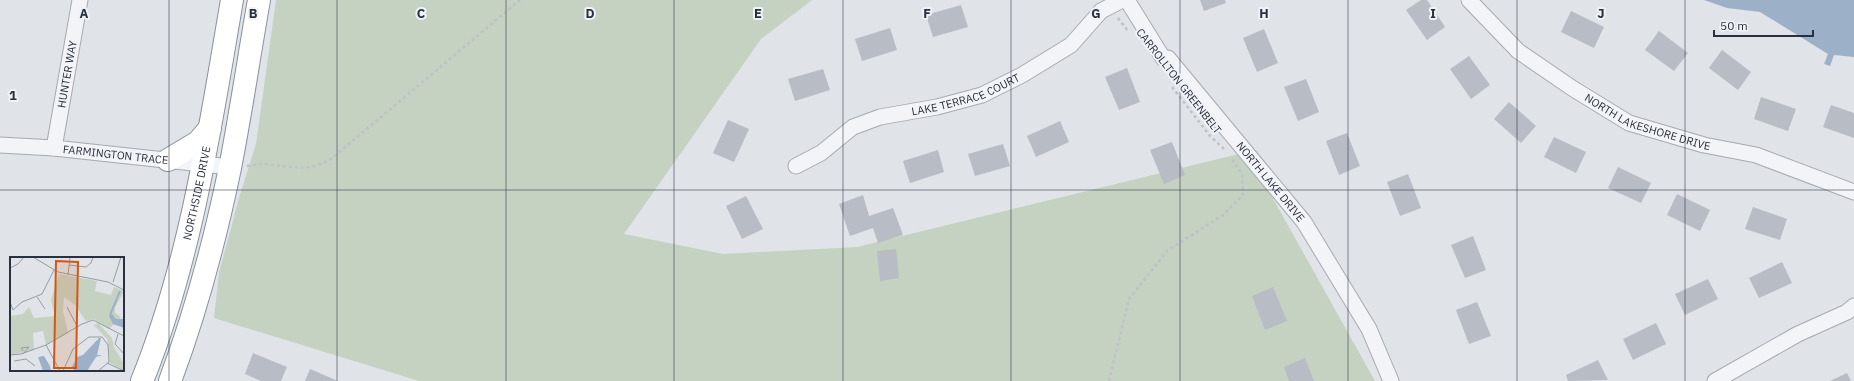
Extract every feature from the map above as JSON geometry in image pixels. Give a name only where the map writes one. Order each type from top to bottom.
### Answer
[{"type":"highway","name":"NORTHSIDE DRIVE","points":[[142,381],[171,295],[188,231],[210,128],[232,0]]},
{"type":"highway","points":[[170,381],[205,269],[230,167],[259,0]]},
{"type":"highway","points":[[168,160],[192,146],[210,128]]},
{"type":"street","name":"HUNTER WAY","points":[[54,148],[80,0]]},
{"type":"street","name":"LAKE TERRACE COURT","points":[[796,166],[821,154],[853,127],[880,117],[937,107],[982,95],[1022,75],[1071,45],[1101,11],[1122,0]]},
{"type":"street","name":"NORTH LAKE DRIVE","points":[[1127,0],[1163,58],[1168,58],[1304,222],[1368,328],[1390,381]]},
{"type":"street","name":"NORTH LAKESHORE DRIVE","points":[[1469,0],[1518,51],[1572,88],[1629,123],[1704,145],[1756,155],[1854,192]]},
{"type":"street","name":"FARMINGTON TRACE","points":[[0,145],[54,148],[230,167]]},
{"type":"street","points":[[1715,381],[1798,334],[1847,312],[1854,306]]},
{"type":"path","points":[[230,167],[265,164],[300,169],[320,166],[331,159],[520,0]]},
{"type":"path","name":"CARROLLTON GREENBELT","points":[[1109,7],[1132,36]]},
{"type":"path","name":"CARROLLTON GREENBELT","points":[[1109,381],[1129,299],[1167,251],[1223,215],[1243,195],[1242,174],[1232,159],[1210,136],[1171,86]]},
{"type":"green space","points":[[276,0],[812,0],[761,39],[624,234],[723,254],[857,247],[1247,152],[1375,381],[419,381],[214,318],[219,273],[239,198],[256,144]]},
{"type":"water","points":[[1704,0],[1854,0],[1854,57],[1834,55],[1830,66],[1824,64],[1828,54],[1760,12],[1727,8]]},
{"type":"building","points":[[1200,0],[1225,0],[1226,3],[1204,11]]},
{"type":"building","points":[[1421,0],[1427,0],[1445,27],[1427,40],[1406,10]]},
{"type":"building","points":[[961,5],[968,27],[933,37],[926,15]]},
{"type":"building","points":[[1571,11],[1604,27],[1594,48],[1561,32]]},
{"type":"building","points":[[890,28],[897,50],[862,61],[855,39]]},
{"type":"building","points":[[1264,29],[1278,63],[1257,72],[1243,38]]},
{"type":"building","points":[[1659,31],[1688,53],[1674,71],[1645,50]]},
{"type":"building","points":[[1722,50],[1751,72],[1738,90],[1709,68]]},
{"type":"building","points":[[1469,56],[1490,85],[1471,99],[1450,69]]},
{"type":"building","points":[[1127,68],[1140,102],[1119,110],[1105,77]]},
{"type":"building","points":[[823,69],[830,90],[795,101],[788,79]]},
{"type":"building","points":[[1306,79],[1319,112],[1298,121],[1284,87]]},
{"type":"building","points":[[1761,97],[1796,109],[1788,131],[1754,119]]},
{"type":"building","points":[[1509,102],[1536,126],[1521,143],[1494,119]]},
{"type":"building","points":[[1831,105],[1854,113],[1854,138],[1823,127]]},
{"type":"building","points":[[728,120],[749,129],[734,162],[713,153]]},
{"type":"building","points":[[1060,121],[1069,142],[1036,157],[1027,136]]},
{"type":"building","points":[[1347,133],[1360,166],[1339,175],[1326,141]]},
{"type":"building","points":[[1554,137],[1586,152],[1576,173],[1544,157]]},
{"type":"building","points":[[1172,142],[1185,175],[1164,184],[1150,150]]},
{"type":"building","points":[[1003,144],[1010,166],[975,176],[968,154]]},
{"type":"building","points":[[938,150],[944,172],[910,183],[903,161]]},
{"type":"building","points":[[1618,167],[1651,183],[1641,203],[1608,188]]},
{"type":"building","points":[[1408,174],[1421,208],[1400,216],[1387,182]]},
{"type":"building","points":[[1677,194],[1710,210],[1700,231],[1667,215]]},
{"type":"building","points":[[863,195],[869,216],[893,208],[903,235],[878,243],[873,228],[850,236],[839,204]]},
{"type":"building","points":[[746,196],[763,229],[742,239],[726,206]]},
{"type":"building","points":[[1753,207],[1787,219],[1780,240],[1745,229]]},
{"type":"building","points":[[1473,236],[1486,270],[1465,278],[1451,245]]},
{"type":"building","points":[[896,249],[899,278],[880,281],[877,251]]},
{"type":"building","points":[[1782,262],[1792,283],[1759,298],[1749,278]]},
{"type":"building","points":[[1708,279],[1718,299],[1685,315],[1675,294]]},
{"type":"building","points":[[1273,287],[1287,321],[1265,330],[1252,296]]},
{"type":"building","points":[[1477,302],[1491,336],[1469,344],[1456,310]]},
{"type":"building","points":[[1656,323],[1666,344],[1633,360],[1623,339]]},
{"type":"building","points":[[253,353],[287,367],[281,381],[261,381],[245,374]]},
{"type":"building","points":[[1305,358],[1314,381],[1289,381],[1284,367]]},
{"type":"building","points":[[1598,360],[1608,380],[1568,381],[1566,375]]},
{"type":"building","points":[[310,369],[338,381],[305,381]]},
{"type":"building","points":[[1847,373],[1851,381],[1830,381]]}]
